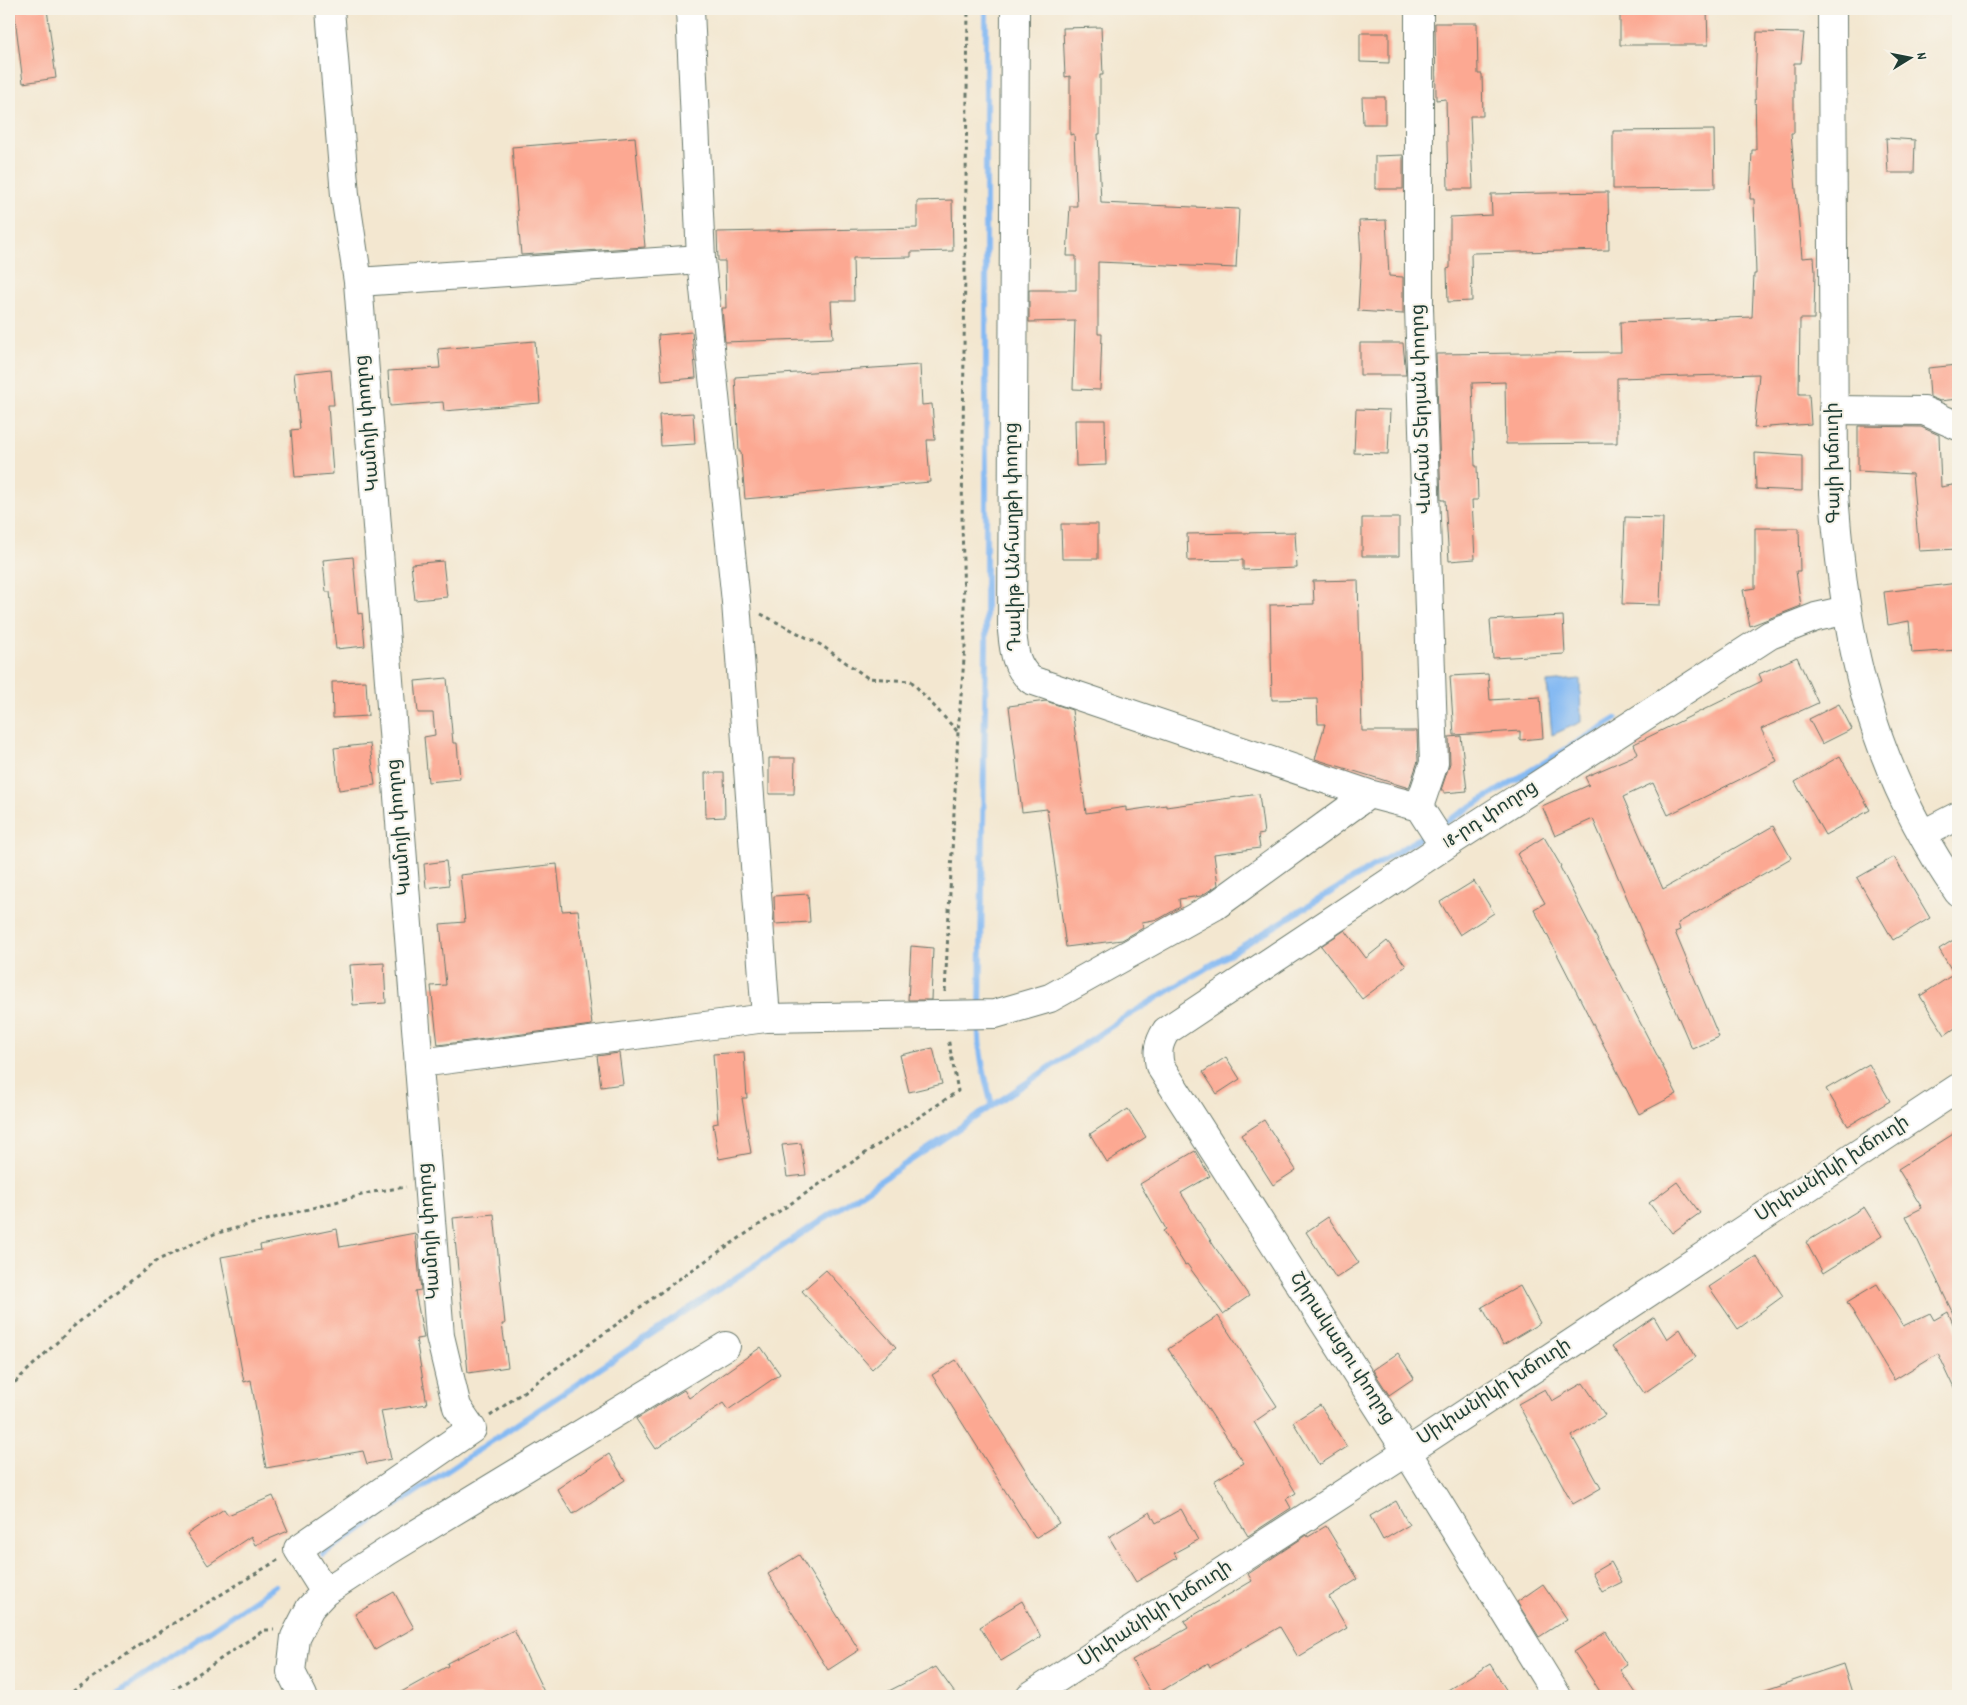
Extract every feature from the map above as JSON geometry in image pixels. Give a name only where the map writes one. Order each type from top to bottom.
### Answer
[{"type":"street","name":"Կամոյի փողոց","points":[[330,9],[345,195],[358,282],[440,1336],[457,1407],[472,1429]]},
{"type":"street","points":[[690,9],[701,259],[736,602],[766,1018]]},
{"type":"street","name":"Դավիթ Անհաղթի փողոց","points":[[1015,9],[1012,631],[1015,658],[1020,671],[1031,680],[1369,794],[1419,807]]},
{"type":"street","name":"Վահան Տերյան փողոց","points":[[1419,9],[1419,308],[1434,763],[1419,807]]},
{"type":"street","name":"Գայի խճուղի","points":[[1832,9],[1834,493],[1838,559],[1854,655],[1868,707],[1894,776],[1933,856],[1958,892]]},
{"type":"street","points":[[358,282],[701,259]]},
{"type":"street","points":[[1834,410],[1924,411],[1958,426]]},
{"type":"street","name":"18-րդ փողոց","points":[[1158,1053],[1160,1041],[1166,1031],[1444,846],[1770,635],[1816,617],[1847,610]]},
{"type":"street","points":[[420,1063],[766,1018],[995,1014],[1050,998],[1216,906],[1369,794]]},
{"type":"street","points":[[1419,807],[1444,846]]},
{"type":"street","points":[[1923,834],[1958,816]]},
{"type":"street","name":"Շիրակացու փողոց","points":[[1158,1053],[1160,1066],[1407,1452],[1556,1696]]},
{"type":"street","name":"Սիփանիկի խճուղի","points":[[1045,1692],[1958,1088]]},
{"type":"street","points":[[303,1696],[292,1672],[295,1637],[310,1608],[325,1592],[388,1551],[726,1346]]},
{"type":"street","points":[[325,1592],[298,1549],[472,1429]]},
{"type":"path","points":[[472,1429],[686,1274],[958,1091],[950,932],[958,732],[965,647],[962,520],[969,100],[968,9]]},
{"type":"path","points":[[736,602],[821,645],[868,678],[911,681],[958,732]]},
{"type":"path","points":[[9,1388],[74,1326],[156,1261],[214,1234],[373,1192],[427,1184]]},
{"type":"path","points":[[66,1696],[164,1629],[298,1549]]},
{"type":"path","points":[[165,1696],[264,1630],[299,1630]]},
{"type":"water","points":[[1580,679],[1581,722],[1552,735],[1547,682]]},
{"type":"building","points":[[14,9],[47,9],[56,78],[23,83]]},
{"type":"building","points":[[1707,9],[1708,45],[1620,45],[1620,10]]},
{"type":"building","points":[[1435,23],[1477,23],[1478,74],[1482,74],[1483,116],[1470,116],[1473,189],[1448,189],[1446,99],[1436,100]]},
{"type":"building","points":[[1101,27],[1103,75],[1100,75],[1100,134],[1098,134],[1101,203],[1239,209],[1236,268],[1098,262],[1098,334],[1102,334],[1100,390],[1073,389],[1075,321],[1029,322],[1029,290],[1076,290],[1076,256],[1067,256],[1070,206],[1077,206],[1074,134],[1070,135],[1070,76],[1065,77],[1063,28]]},
{"type":"building","points":[[1757,32],[1804,33],[1801,63],[1794,63],[1794,133],[1791,133],[1802,258],[1814,257],[1814,319],[1800,319],[1799,394],[1809,394],[1811,424],[1754,428],[1759,374],[1617,378],[1617,443],[1506,444],[1505,382],[1472,383],[1478,500],[1472,500],[1475,559],[1449,561],[1445,500],[1441,500],[1436,354],[1621,352],[1620,322],[1752,317],[1754,274],[1756,274],[1754,199],[1750,199],[1752,150],[1756,150],[1755,84]]},
{"type":"building","points":[[1360,33],[1389,33],[1389,63],[1360,62]]},
{"type":"building","points":[[1362,97],[1385,97],[1385,124],[1363,124]]},
{"type":"building","points":[[1714,130],[1715,188],[1613,189],[1613,131]]},
{"type":"building","points":[[635,137],[645,247],[521,255],[512,147]]},
{"type":"building","points":[[1886,138],[1915,140],[1914,173],[1888,173]]},
{"type":"building","points":[[1403,155],[1403,189],[1375,189],[1375,156]]},
{"type":"building","points":[[1608,192],[1609,250],[1473,253],[1471,254],[1472,301],[1448,302],[1447,269],[1450,268],[1450,217],[1492,215],[1491,194]]},
{"type":"building","points":[[952,200],[953,251],[911,252],[911,257],[853,258],[854,301],[831,301],[833,338],[725,342],[722,308],[726,308],[725,261],[718,261],[717,232],[917,228],[917,201]]},
{"type":"building","points":[[1386,220],[1389,276],[1403,277],[1403,314],[1358,311],[1361,258],[1359,221]]},
{"type":"building","points":[[692,332],[696,378],[662,381],[658,335]]},
{"type":"building","points":[[535,341],[540,403],[444,411],[443,402],[390,406],[388,371],[440,368],[438,349]]},
{"type":"building","points":[[1360,343],[1403,343],[1406,375],[1360,375]]},
{"type":"building","points":[[920,365],[922,405],[932,404],[935,440],[927,440],[930,482],[745,499],[741,452],[739,452],[735,377]]},
{"type":"building","points":[[1958,365],[1958,399],[1940,401],[1930,397],[1928,368]]},
{"type":"building","points":[[331,369],[334,405],[328,405],[333,474],[295,477],[291,430],[300,429],[294,373]]},
{"type":"building","points":[[1356,409],[1390,410],[1388,454],[1354,453]]},
{"type":"building","points":[[693,413],[695,444],[661,446],[659,415]]},
{"type":"building","points":[[1075,420],[1105,420],[1106,465],[1076,466]]},
{"type":"building","points":[[1858,426],[1921,427],[1939,435],[1941,487],[1958,484],[1958,549],[1919,551],[1912,474],[1858,471]]},
{"type":"building","points":[[1755,453],[1802,456],[1802,491],[1756,489]]},
{"type":"building","points":[[1625,517],[1663,518],[1660,605],[1622,604]]},
{"type":"building","points":[[1362,518],[1399,518],[1399,556],[1362,556]]},
{"type":"building","points":[[1061,524],[1098,524],[1098,559],[1062,559]]},
{"type":"building","points":[[1755,528],[1799,528],[1800,571],[1796,571],[1801,606],[1750,626],[1743,590],[1755,588]]},
{"type":"building","points":[[1295,532],[1297,568],[1243,570],[1243,560],[1188,561],[1187,534]]},
{"type":"building","points":[[353,557],[358,614],[362,613],[365,646],[336,649],[330,592],[326,592],[323,560]]},
{"type":"building","points":[[443,561],[447,597],[415,600],[411,564]]},
{"type":"building","points":[[1358,580],[1362,731],[1417,731],[1418,761],[1409,788],[1315,759],[1325,724],[1318,724],[1317,699],[1272,700],[1270,605],[1314,604],[1313,581]]},
{"type":"building","points":[[1958,583],[1958,650],[1912,653],[1909,621],[1888,625],[1884,592]]},
{"type":"building","points":[[1563,616],[1565,654],[1493,658],[1490,620]]},
{"type":"building","points":[[1797,657],[1818,703],[1761,729],[1777,761],[1668,815],[1653,783],[1623,797],[1663,889],[1773,826],[1791,858],[1678,923],[1680,930],[1675,932],[1719,1037],[1692,1049],[1593,819],[1555,836],[1542,806],[1589,785],[1585,777],[1638,754],[1634,744],[1762,681],[1759,674]]},
{"type":"building","points":[[1488,674],[1490,700],[1540,697],[1543,738],[1520,740],[1520,731],[1454,735],[1450,676]]},
{"type":"building","points":[[447,678],[453,743],[457,743],[460,779],[428,782],[424,737],[435,735],[433,713],[418,713],[415,681]]},
{"type":"building","points":[[366,681],[368,716],[333,718],[332,682]]},
{"type":"building","points":[[1046,701],[1072,710],[1086,813],[1126,807],[1126,811],[1166,805],[1166,807],[1259,794],[1264,834],[1258,835],[1260,848],[1214,854],[1218,885],[1201,896],[1179,899],[1180,907],[1159,919],[1142,922],[1143,928],[1122,940],[1066,947],[1047,809],[1022,812],[1009,706]]},
{"type":"building","points":[[1839,704],[1852,729],[1822,744],[1809,719]]},
{"type":"building","points":[[1461,736],[1467,791],[1444,793],[1444,790],[1441,790],[1450,763],[1449,737]]},
{"type":"building","points":[[370,744],[375,785],[339,790],[334,748]]},
{"type":"building","points":[[1840,756],[1870,810],[1825,835],[1795,782]]},
{"type":"building","points":[[769,758],[795,758],[794,794],[769,794]]},
{"type":"building","points":[[705,773],[724,773],[725,817],[706,818]]},
{"type":"building","points":[[1544,837],[1561,866],[1677,1094],[1639,1114],[1534,909],[1545,903],[1517,854]]},
{"type":"building","points":[[1894,857],[1930,918],[1893,940],[1857,878]]},
{"type":"building","points":[[446,861],[449,885],[426,888],[424,864]]},
{"type":"building","points":[[557,864],[562,911],[578,910],[592,1025],[438,1045],[431,986],[446,985],[440,924],[465,922],[460,875]]},
{"type":"building","points":[[1474,881],[1494,913],[1460,935],[1440,902]]},
{"type":"building","points":[[808,894],[810,922],[775,924],[774,896]]},
{"type":"building","points":[[1345,930],[1366,958],[1387,941],[1406,966],[1362,999],[1321,946]]},
{"type":"building","points":[[1958,937],[1958,1026],[1945,1035],[1920,996],[1954,974],[1939,949]]},
{"type":"building","points":[[911,946],[933,948],[931,1000],[908,1000]]},
{"type":"building","points":[[384,963],[386,1003],[353,1005],[350,965]]},
{"type":"building","points":[[933,1048],[942,1084],[909,1092],[900,1055]]},
{"type":"building","points":[[744,1052],[747,1098],[742,1098],[751,1153],[719,1159],[713,1124],[718,1123],[713,1054]]},
{"type":"building","points":[[619,1053],[623,1084],[601,1087],[597,1056]]},
{"type":"building","points":[[1226,1057],[1240,1079],[1217,1094],[1203,1072]]},
{"type":"building","points":[[1869,1064],[1890,1101],[1848,1126],[1826,1089]]},
{"type":"building","points":[[1128,1109],[1146,1137],[1107,1162],[1090,1134]]},
{"type":"building","points":[[1264,1120],[1296,1170],[1273,1185],[1241,1135]]},
{"type":"building","points":[[1958,1131],[1958,1324],[1906,1216],[1922,1208],[1898,1169]]},
{"type":"building","points":[[801,1143],[806,1175],[787,1177],[782,1145]]},
{"type":"building","points":[[1195,1151],[1210,1176],[1181,1193],[1214,1246],[1249,1296],[1223,1314],[1187,1264],[1185,1265],[1163,1231],[1166,1229],[1140,1184]]},
{"type":"building","points":[[1677,1182],[1700,1213],[1672,1233],[1649,1203]]},
{"type":"building","points":[[1864,1207],[1882,1236],[1823,1273],[1806,1242]]},
{"type":"building","points":[[494,1214],[505,1324],[502,1324],[508,1367],[468,1373],[453,1218]]},
{"type":"building","points":[[1328,1217],[1359,1263],[1336,1278],[1306,1232]]},
{"type":"building","points":[[337,1229],[340,1247],[415,1233],[421,1290],[415,1291],[424,1338],[416,1339],[427,1404],[381,1411],[391,1459],[367,1464],[363,1451],[266,1468],[251,1380],[244,1382],[221,1257],[261,1250],[260,1245]]},
{"type":"building","points":[[1756,1256],[1783,1296],[1738,1329],[1709,1287]]},
{"type":"building","points":[[826,1270],[896,1347],[872,1369],[802,1291]]},
{"type":"building","points":[[1877,1284],[1903,1326],[1930,1313],[1934,1320],[1948,1312],[1958,1335],[1958,1396],[1938,1353],[1894,1380],[1847,1302]]},
{"type":"building","points":[[1520,1286],[1540,1323],[1503,1345],[1482,1307]]},
{"type":"building","points":[[1218,1316],[1277,1406],[1254,1422],[1296,1493],[1286,1499],[1291,1508],[1248,1536],[1214,1481],[1244,1463],[1168,1349]]},
{"type":"building","points":[[1654,1317],[1667,1339],[1680,1329],[1696,1357],[1644,1393],[1612,1346]]},
{"type":"building","points":[[761,1347],[780,1374],[728,1410],[723,1403],[656,1449],[636,1419],[684,1390],[689,1398]]},
{"type":"building","points":[[1398,1353],[1414,1378],[1389,1395],[1373,1370]]},
{"type":"building","points":[[956,1360],[1059,1523],[1035,1538],[932,1375]]},
{"type":"building","points":[[1583,1383],[1605,1415],[1572,1436],[1601,1488],[1573,1504],[1518,1404],[1545,1389],[1552,1401]]},
{"type":"building","points":[[1320,1405],[1347,1447],[1319,1465],[1293,1422]]},
{"type":"building","points":[[609,1454],[625,1480],[573,1514],[557,1489]]},
{"type":"building","points":[[273,1496],[288,1531],[255,1545],[251,1536],[208,1565],[187,1534],[224,1509],[228,1515]]},
{"type":"building","points":[[1396,1501],[1409,1525],[1383,1540],[1370,1516]]},
{"type":"building","points":[[1181,1509],[1198,1540],[1174,1553],[1177,1558],[1136,1582],[1109,1537],[1150,1512],[1156,1523]]},
{"type":"building","points":[[1326,1526],[1358,1579],[1329,1597],[1347,1628],[1298,1657],[1280,1627],[1210,1667],[1208,1663],[1153,1696],[1132,1660],[1188,1628],[1184,1621],[1252,1581],[1248,1574],[1307,1535],[1308,1537]]},
{"type":"building","points":[[799,1555],[859,1650],[828,1670],[768,1574]]},
{"type":"building","points":[[1611,1562],[1622,1582],[1602,1592],[1592,1573]]},
{"type":"building","points":[[1543,1584],[1567,1619],[1539,1637],[1517,1602]]},
{"type":"building","points":[[394,1592],[414,1628],[375,1650],[355,1614]]},
{"type":"building","points":[[1022,1601],[1041,1637],[1001,1661],[980,1627]]},
{"type":"building","points":[[514,1630],[546,1696],[394,1696],[448,1666],[447,1663]]},
{"type":"building","points":[[1606,1632],[1627,1665],[1620,1670],[1638,1696],[1603,1696],[1574,1652]]},
{"type":"building","points":[[1490,1664],[1510,1696],[1438,1696]]},
{"type":"building","points":[[1843,1664],[1853,1696],[1757,1696],[1757,1693]]},
{"type":"building","points":[[936,1667],[957,1696],[879,1696]]},
{"type":"waterway","points":[[980,1007],[986,646],[986,9]]},
{"type":"waterway","points":[[1439,826],[1616,719]]},
{"type":"waterway","points":[[323,1554],[1119,1021],[1428,833]]},
{"type":"waterway","points":[[979,1020],[980,1052],[992,1105]]},
{"type":"waterway","points":[[114,1696],[275,1586]]}]
